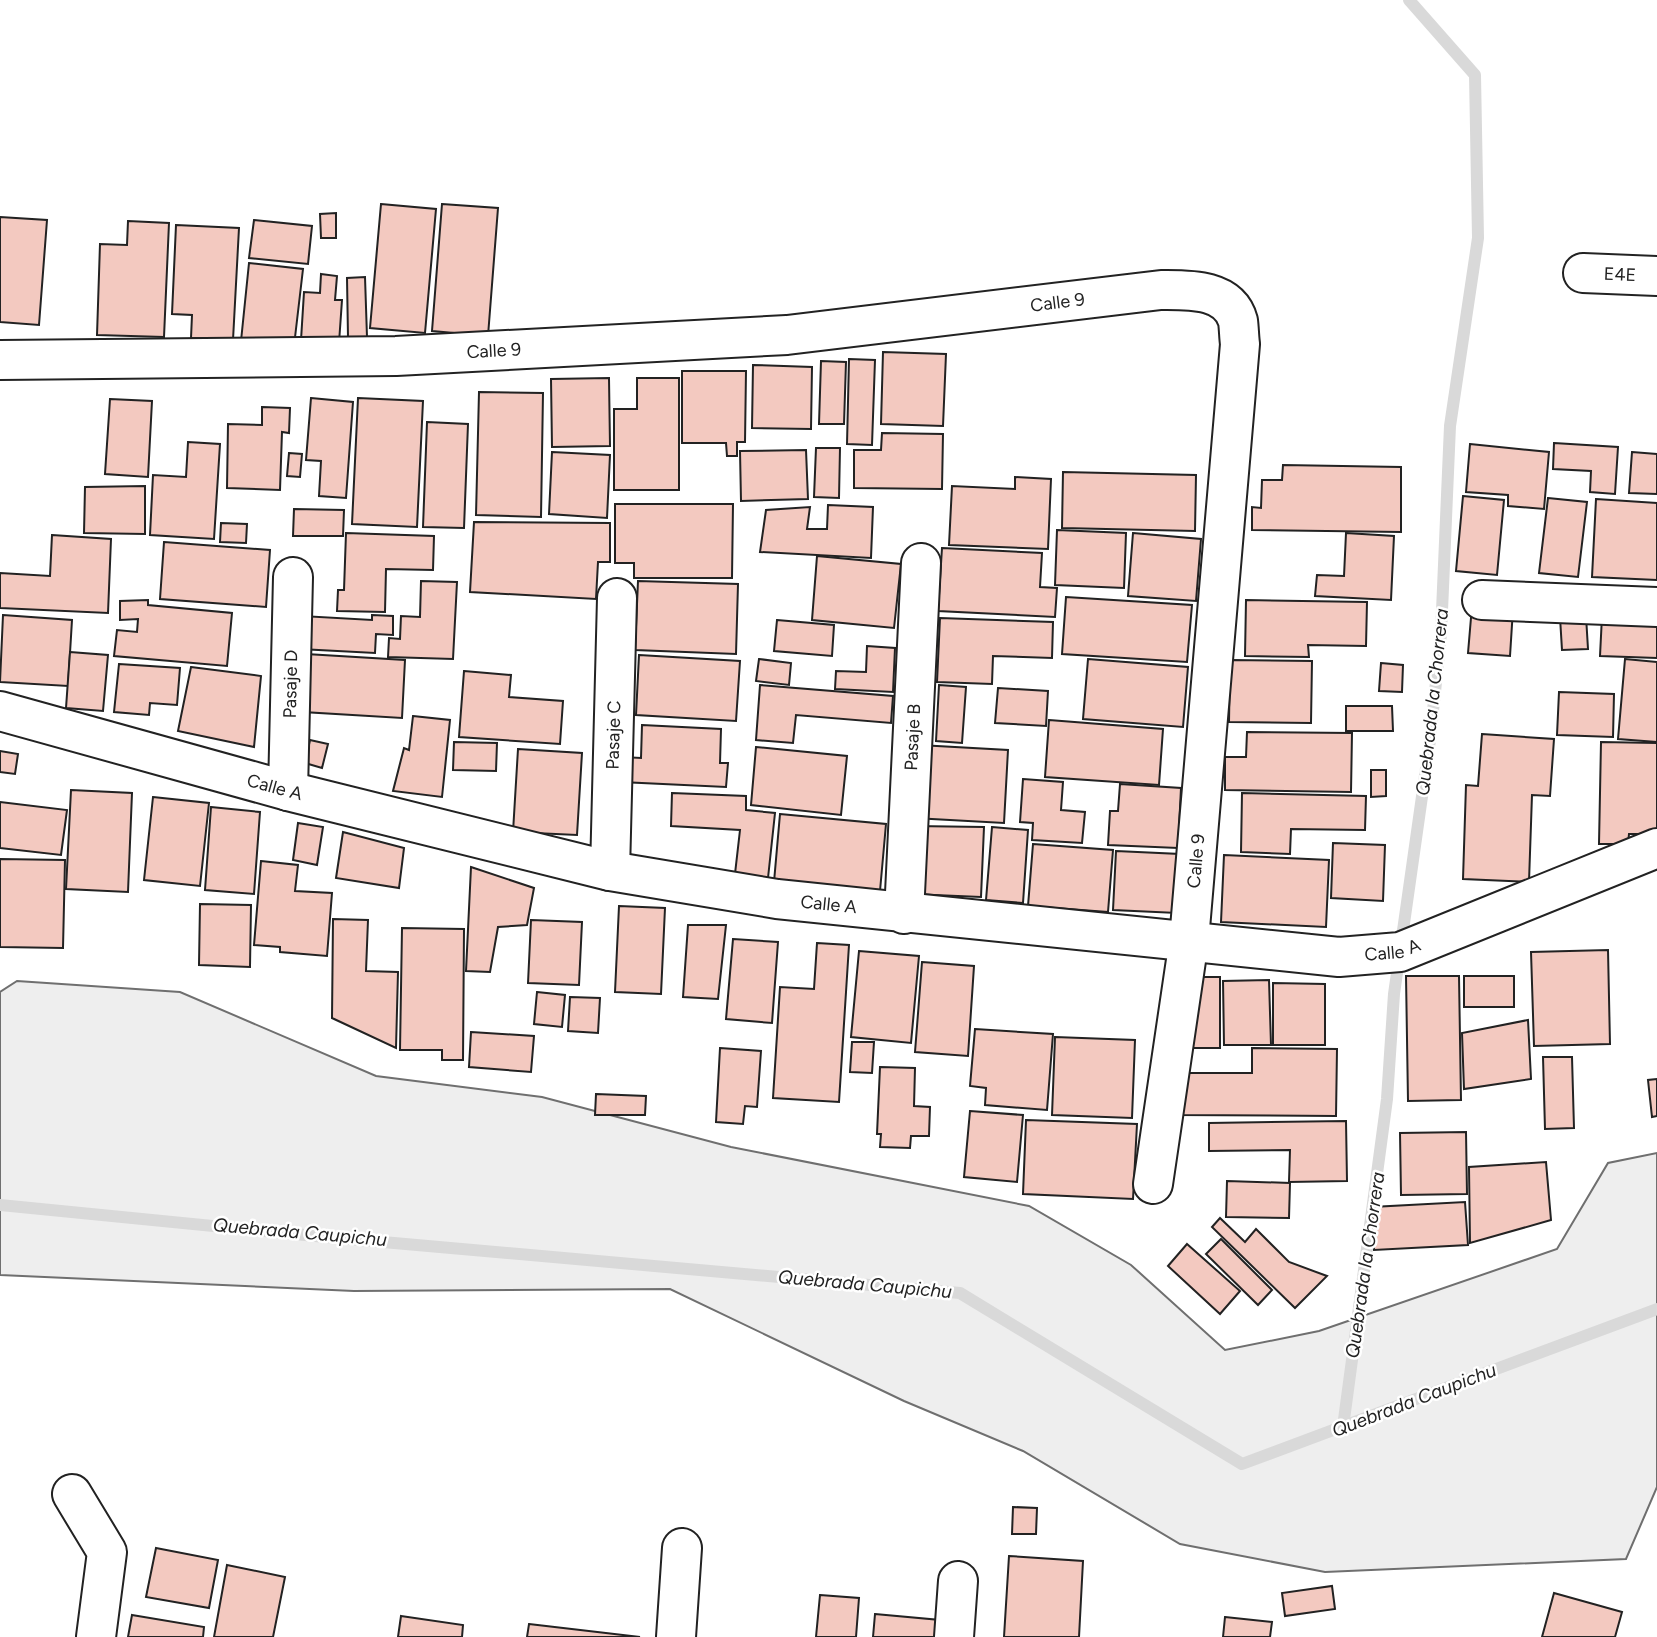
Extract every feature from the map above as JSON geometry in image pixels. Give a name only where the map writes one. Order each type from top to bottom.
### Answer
[{"type":"street","name":"E4E","points":[[1583,274],[1657,276]]},
{"type":"street","name":"Calle 9","points":[[0,360],[396,356],[787,335],[1161,290],[1189,290],[1211,294],[1229,305],[1237,320],[1240,344],[1189,940],[1153,1184]]},
{"type":"street","name":"Pasaje B","points":[[904,914],[921,563]]},
{"type":"street","name":"Pasaje D","points":[[288,791],[293,577]]},
{"type":"street","name":"Pasaje C","points":[[610,871],[617,598]]},
{"type":"street","points":[[1482,600],[1657,607]]},
{"type":"street","name":"Calle A","points":[[0,711],[288,791],[610,871],[777,899],[904,914],[1189,940],[1339,957],[1404,951],[1657,848]]},
{"type":"street","points":[[72,1494],[107,1552],[96,1637]]},
{"type":"street","points":[[676,1637],[682,1548]]},
{"type":"street","points":[[954,1637],[958,1581]]},
{"type":"shaded area","points":[[17,981],[180,992],[376,1076],[542,1097],[731,1147],[1029,1206],[1131,1265],[1225,1350],[1319,1331],[1557,1249],[1608,1163],[1657,1153],[1657,1487],[1626,1559],[1325,1572],[1180,1544],[1023,1451],[904,1401],[670,1289],[354,1291],[0,1275],[0,992]]},
{"type":"building","points":[[381,204],[436,209],[425,333],[370,328]]},
{"type":"building","points":[[442,204],[498,208],[488,336],[432,331]]},
{"type":"building","points":[[336,213],[336,238],[321,238],[320,214]]},
{"type":"building","points":[[0,217],[47,220],[39,325],[0,322]]},
{"type":"building","points":[[254,220],[312,226],[308,264],[249,258]]},
{"type":"building","points":[[128,221],[169,223],[164,337],[97,335],[100,244],[127,245]]},
{"type":"building","points":[[176,225],[239,228],[233,340],[191,338],[192,315],[172,314]]},
{"type":"building","points":[[249,263],[303,269],[294,346],[241,341]]},
{"type":"building","points":[[321,274],[337,276],[335,300],[342,300],[339,343],[301,340],[304,292],[320,293]]},
{"type":"building","points":[[365,277],[367,337],[348,337],[347,278]]},
{"type":"building","points":[[883,352],[946,354],[943,426],[881,424]]},
{"type":"building","points":[[849,359],[875,360],[872,445],[847,444]]},
{"type":"building","points":[[821,361],[846,362],[844,424],[819,424]]},
{"type":"building","points":[[753,365],[812,367],[811,429],[752,428]]},
{"type":"building","points":[[682,371],[746,371],[745,442],[737,442],[737,456],[727,456],[726,443],[682,443]]},
{"type":"building","points":[[609,378],[610,446],[552,447],[551,379]]},
{"type":"building","points":[[637,378],[679,378],[679,490],[614,490],[614,409],[637,409]]},
{"type":"building","points":[[479,392],[543,393],[541,517],[476,515]]},
{"type":"building","points":[[311,398],[353,402],[346,498],[319,496],[321,461],[306,460]]},
{"type":"building","points":[[358,398],[423,401],[417,527],[352,524]]},
{"type":"building","points":[[110,399],[152,401],[148,477],[105,474]]},
{"type":"building","points":[[262,407],[290,408],[289,433],[282,432],[280,490],[227,488],[228,424],[262,425]]},
{"type":"building","points":[[427,422],[468,424],[464,528],[423,527]]},
{"type":"building","points":[[882,433],[943,434],[942,489],[854,488],[854,450],[881,450]]},
{"type":"building","points":[[188,442],[220,444],[214,539],[150,535],[153,475],[186,477]]},
{"type":"building","points":[[1554,443],[1618,447],[1615,494],[1590,492],[1591,471],[1553,469]]},
{"type":"building","points":[[1470,444],[1549,452],[1544,509],[1508,506],[1508,495],[1466,492]]},
{"type":"building","points":[[816,448],[840,448],[839,498],[814,497]]},
{"type":"building","points":[[806,450],[808,499],[741,501],[740,451]]},
{"type":"building","points":[[552,452],[610,455],[607,518],[549,514]]},
{"type":"building","points":[[1632,452],[1657,454],[1657,494],[1629,493]]},
{"type":"building","points":[[289,453],[302,454],[300,477],[287,476]]},
{"type":"building","points":[[1283,465],[1401,467],[1401,532],[1252,530],[1252,507],[1261,508],[1262,480],[1282,480]]},
{"type":"building","points":[[1063,472],[1196,475],[1195,531],[1062,528]]},
{"type":"building","points":[[1015,477],[1051,479],[1048,549],[949,545],[952,486],[1015,489]]},
{"type":"building","points":[[145,486],[145,534],[84,533],[85,487]]},
{"type":"building","points":[[1463,496],[1504,500],[1497,575],[1456,571]]},
{"type":"building","points":[[1548,498],[1587,502],[1578,577],[1539,573]]},
{"type":"building","points":[[1596,499],[1657,503],[1657,580],[1592,577]]},
{"type":"building","points":[[615,504],[733,504],[732,578],[634,578],[634,563],[615,563]]},
{"type":"building","points":[[828,505],[873,507],[871,558],[760,552],[766,510],[810,507],[807,529],[827,529]]},
{"type":"building","points":[[294,509],[344,510],[343,536],[293,536]]},
{"type":"building","points":[[474,522],[610,523],[610,562],[598,562],[596,599],[470,592]]},
{"type":"building","points":[[221,523],[247,524],[246,543],[220,542]]},
{"type":"building","points":[[1057,530],[1126,533],[1124,588],[1055,585]]},
{"type":"building","points":[[346,533],[434,536],[433,570],[386,569],[385,612],[337,611],[338,590],[344,590]]},
{"type":"building","points":[[1133,533],[1201,539],[1196,601],[1128,596]]},
{"type":"building","points":[[1346,533],[1394,536],[1391,600],[1315,596],[1317,575],[1344,576]]},
{"type":"building","points":[[52,535],[111,539],[108,613],[0,608],[0,573],[50,576]]},
{"type":"building","points":[[164,542],[270,550],[266,607],[160,599]]},
{"type":"building","points":[[942,548],[1042,553],[1040,587],[1057,588],[1055,617],[938,611]]},
{"type":"building","points":[[817,556],[901,564],[894,628],[812,620]]},
{"type":"building","points":[[421,581],[457,582],[453,659],[388,657],[389,638],[400,639],[401,616],[420,617]]},
{"type":"building","points":[[638,581],[738,584],[736,654],[635,650]]},
{"type":"building","points":[[1066,597],[1192,605],[1187,662],[1062,654]]},
{"type":"building","points":[[148,600],[148,605],[232,613],[227,666],[114,656],[117,630],[137,632],[138,619],[120,620],[120,601]]},
{"type":"building","points":[[1246,600],[1367,602],[1366,646],[1308,645],[1309,657],[1245,656]]},
{"type":"building","points":[[1472,606],[1513,609],[1510,656],[1468,653]]},
{"type":"building","points":[[3,615],[72,620],[68,686],[0,682]]},
{"type":"building","points":[[372,615],[393,616],[393,635],[376,634],[375,653],[300,649],[302,616],[372,620]]},
{"type":"building","points":[[1586,616],[1588,649],[1562,650],[1560,617]]},
{"type":"building","points":[[1602,616],[1657,618],[1657,658],[1600,656]]},
{"type":"building","points":[[940,618],[1053,622],[1052,658],[993,656],[992,684],[937,682]]},
{"type":"building","points":[[777,620],[834,625],[832,656],[774,651]]},
{"type":"building","points":[[867,646],[895,648],[893,692],[835,689],[836,671],[866,672]]},
{"type":"building","points":[[70,652],[108,655],[103,711],[66,708]]},
{"type":"building","points":[[306,654],[405,660],[402,718],[303,712]]},
{"type":"building","points":[[639,655],[740,661],[736,721],[636,715]]},
{"type":"building","points":[[759,659],[791,663],[789,685],[756,681]]},
{"type":"building","points":[[1088,659],[1188,667],[1183,727],[1083,719]]},
{"type":"building","points":[[1625,659],[1657,662],[1657,742],[1618,739]]},
{"type":"building","points":[[1230,660],[1312,661],[1311,723],[1229,722]]},
{"type":"building","points":[[1381,663],[1403,665],[1402,692],[1379,691]]},
{"type":"building","points":[[119,664],[180,668],[177,705],[150,703],[149,715],[114,712]]},
{"type":"building","points":[[191,667],[261,676],[254,747],[178,731]]},
{"type":"building","points":[[464,671],[511,675],[509,697],[563,701],[560,744],[459,737]]},
{"type":"building","points":[[760,685],[893,696],[891,723],[796,715],[793,743],[756,740]]},
{"type":"building","points":[[939,685],[966,687],[962,743],[936,741]]},
{"type":"building","points":[[998,688],[1048,691],[1046,726],[995,723]]},
{"type":"building","points":[[1559,692],[1614,694],[1613,737],[1557,735]]},
{"type":"building","points":[[1346,706],[1392,706],[1393,731],[1346,731]]},
{"type":"building","points":[[413,716],[450,720],[442,797],[393,791],[404,748],[409,750]]},
{"type":"building","points":[[1049,720],[1163,729],[1159,785],[1045,777]]},
{"type":"building","points":[[642,725],[721,729],[720,763],[728,763],[726,787],[621,782],[623,757],[641,758]]},
{"type":"building","points":[[1247,732],[1352,733],[1351,792],[1225,790],[1225,757],[1246,757]]},
{"type":"building","points":[[1482,734],[1554,739],[1550,796],[1532,795],[1529,882],[1463,879],[1466,785],[1478,786]]},
{"type":"building","points":[[310,740],[328,744],[322,768],[305,763]]},
{"type":"building","points":[[454,742],[497,743],[496,771],[453,770]]},
{"type":"building","points":[[1601,742],[1657,743],[1657,834],[1629,834],[1628,844],[1599,844]]},
{"type":"building","points":[[919,745],[1008,750],[1004,823],[914,818]]},
{"type":"building","points":[[756,747],[847,756],[841,815],[751,805]]},
{"type":"building","points":[[518,749],[582,753],[577,835],[513,832]]},
{"type":"building","points":[[0,751],[18,754],[15,774],[0,772]]},
{"type":"building","points":[[1371,770],[1386,770],[1386,796],[1371,797]]},
{"type":"building","points":[[1023,779],[1063,782],[1061,810],[1085,812],[1082,843],[1032,840],[1033,823],[1020,822]]},
{"type":"building","points":[[1120,784],[1181,788],[1178,848],[1108,845],[1110,811],[1118,811]]},
{"type":"building","points":[[71,790],[132,793],[128,892],[66,889]]},
{"type":"building","points":[[672,793],[746,796],[746,810],[775,813],[768,878],[735,874],[740,830],[671,826]]},
{"type":"building","points":[[1242,793],[1366,796],[1365,830],[1291,829],[1290,854],[1241,852]]},
{"type":"building","points":[[153,797],[209,803],[200,886],[144,880]]},
{"type":"building","points":[[0,802],[67,810],[61,855],[0,848]]},
{"type":"building","points":[[211,807],[260,812],[254,894],[205,890]]},
{"type":"building","points":[[780,814],[886,824],[880,891],[774,882]]},
{"type":"building","points":[[298,823],[323,827],[317,865],[293,860]]},
{"type":"building","points":[[914,826],[984,827],[981,897],[911,894]]},
{"type":"building","points":[[992,827],[1028,830],[1023,903],[986,900]]},
{"type":"building","points":[[343,832],[404,848],[399,888],[336,878]]},
{"type":"building","points":[[1333,843],[1385,845],[1383,901],[1331,898]]},
{"type":"building","points":[[1033,844],[1113,850],[1108,912],[1028,906]]},
{"type":"building","points":[[1116,851],[1180,854],[1177,913],[1113,910]]},
{"type":"building","points":[[1224,855],[1329,860],[1326,927],[1221,922]]},
{"type":"building","points":[[0,859],[65,860],[63,948],[0,947]]},
{"type":"building","points":[[261,861],[298,865],[295,891],[332,893],[327,956],[280,952],[280,947],[254,945]]},
{"type":"building","points":[[471,867],[534,888],[527,925],[498,927],[490,972],[466,971]]},
{"type":"building","points":[[200,904],[251,905],[250,967],[199,965]]},
{"type":"building","points":[[619,906],[665,908],[661,994],[615,992]]},
{"type":"building","points":[[333,919],[368,920],[366,971],[398,972],[396,1048],[332,1018]]},
{"type":"building","points":[[531,920],[582,922],[579,985],[528,983]]},
{"type":"building","points":[[688,925],[726,925],[718,999],[683,997]]},
{"type":"building","points":[[402,928],[464,929],[463,1060],[442,1060],[442,1050],[400,1050]]},
{"type":"building","points":[[733,939],[778,942],[772,1023],[726,1019]]},
{"type":"building","points":[[817,943],[849,945],[839,1102],[773,1098],[780,987],[814,989]]},
{"type":"building","points":[[1608,950],[1610,1044],[1534,1046],[1531,952]]},
{"type":"building","points":[[859,951],[919,956],[911,1043],[851,1037]]},
{"type":"building","points":[[922,962],[974,966],[968,1056],[915,1052]]},
{"type":"building","points":[[1406,976],[1459,976],[1461,1100],[1408,1101]]},
{"type":"building","points":[[1464,976],[1514,976],[1514,1007],[1464,1007]]},
{"type":"building","points":[[1186,977],[1220,977],[1220,1048],[1186,1048]]},
{"type":"building","points":[[1269,980],[1271,1045],[1224,1045],[1223,981]]},
{"type":"building","points":[[1273,983],[1325,984],[1325,1045],[1273,1045]]},
{"type":"building","points":[[537,992],[565,995],[562,1027],[534,1024]]},
{"type":"building","points":[[570,997],[600,998],[598,1033],[568,1031]]},
{"type":"building","points":[[1528,1020],[1531,1079],[1464,1089],[1462,1033]]},
{"type":"building","points":[[975,1029],[1053,1034],[1047,1110],[985,1105],[986,1088],[970,1086]]},
{"type":"building","points":[[471,1032],[534,1036],[531,1072],[469,1067]]},
{"type":"building","points":[[1055,1037],[1135,1040],[1132,1118],[1052,1115]]},
{"type":"building","points":[[852,1042],[874,1042],[872,1073],[850,1072]]},
{"type":"building","points":[[720,1048],[761,1051],[757,1107],[745,1106],[743,1124],[716,1122]]},
{"type":"building","points":[[1252,1048],[1337,1049],[1336,1116],[1175,1115],[1175,1073],[1252,1073]]},
{"type":"building","points":[[1543,1057],[1572,1057],[1574,1128],[1545,1129]]},
{"type":"building","points":[[880,1067],[915,1068],[914,1106],[930,1107],[929,1136],[911,1136],[910,1148],[880,1147],[881,1134],[877,1134]]},
{"type":"building","points":[[1657,1079],[1657,1116],[1652,1117],[1648,1080]]},
{"type":"building","points":[[596,1094],[646,1096],[645,1115],[595,1115]]},
{"type":"building","points":[[970,1111],[1023,1115],[1017,1182],[964,1177]]},
{"type":"building","points":[[1026,1120],[1137,1124],[1133,1199],[1023,1194]]},
{"type":"building","points":[[1346,1121],[1347,1181],[1289,1182],[1290,1150],[1209,1151],[1209,1123]]},
{"type":"building","points":[[1466,1132],[1467,1194],[1401,1195],[1400,1133]]},
{"type":"building","points":[[1546,1162],[1551,1220],[1470,1243],[1469,1167]]},
{"type":"building","points":[[1227,1181],[1290,1183],[1289,1218],[1226,1217]]},
{"type":"building","points":[[1465,1202],[1468,1245],[1374,1250],[1372,1207]]},
{"type":"building","points":[[1220,1218],[1245,1242],[1256,1229],[1289,1262],[1327,1276],[1295,1308],[1212,1227]]},
{"type":"building","points":[[1221,1239],[1272,1290],[1258,1305],[1206,1254]]},
{"type":"building","points":[[1187,1244],[1240,1291],[1220,1314],[1168,1266]]},
{"type":"building","points":[[1013,1507],[1037,1508],[1036,1534],[1012,1534]]},
{"type":"building","points":[[156,1548],[218,1560],[209,1608],[146,1597]]},
{"type":"building","points":[[1009,1556],[1083,1561],[1079,1637],[1004,1637]]},
{"type":"building","points":[[227,1565],[285,1577],[273,1637],[214,1637]]},
{"type":"building","points":[[1332,1586],[1335,1609],[1285,1616],[1282,1593]]},
{"type":"building","points":[[1554,1593],[1622,1612],[1615,1637],[1542,1637]]},
{"type":"building","points":[[820,1595],[859,1598],[856,1637],[816,1637]]},
{"type":"building","points":[[875,1614],[940,1620],[938,1637],[873,1637]]},
{"type":"building","points":[[132,1615],[204,1627],[203,1637],[128,1637]]},
{"type":"building","points":[[401,1616],[463,1625],[462,1637],[398,1637]]},
{"type":"building","points":[[1225,1617],[1272,1622],[1270,1637],[1223,1637]]},
{"type":"building","points":[[529,1624],[640,1637],[527,1637]]},
{"type":"waterway","name":"Quebrada la Chorrera","points":[[1343,1427],[1387,1099],[1394,994],[1430,740],[1441,634],[1450,426],[1478,238],[1475,75],[1409,0]]},
{"type":"waterway","name":"Quebrada Caupichu","points":[[0,1205],[315,1236],[960,1293],[1242,1464],[1657,1309]]}]
